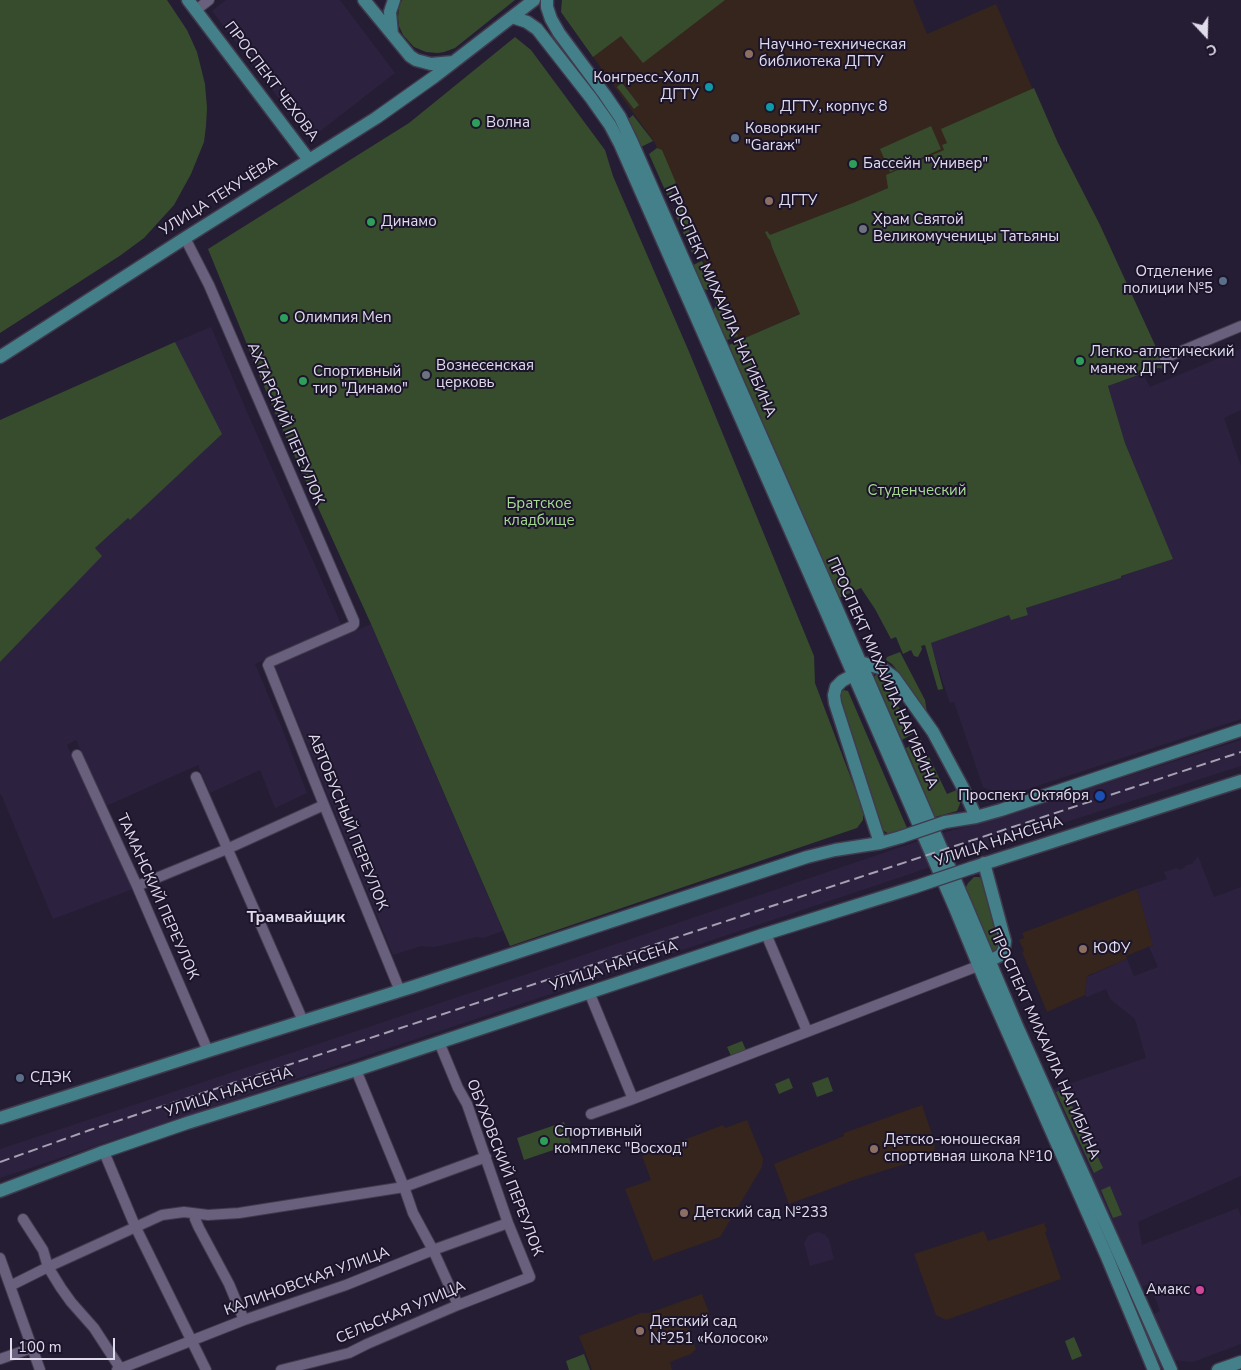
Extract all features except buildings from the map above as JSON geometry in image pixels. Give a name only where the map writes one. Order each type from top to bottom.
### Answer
[{"type":"main road","points":[[364,0],[410,56],[416,60],[431,64],[454,62]]},
{"type":"main road","points":[[392,34],[390,12],[394,0]]},
{"type":"main road","name":"УЛИЦА ТЕКУЧЁВА","points":[[0,357],[376,118],[454,62],[534,0]]},
{"type":"main road","name":"ПРОСПЕКТ МИХАИЛА НАГИБИНА","points":[[547,0],[551,19],[559,33],[606,94],[631,140],[965,903],[983,964],[1154,1370]]},
{"type":"main road","name":"ПРОСПЕКТ ЧЕХОВА","points":[[192,5],[309,160]]},
{"type":"main road","name":"ПРОСПЕКТ МИХАИЛА НАГИБИНА","points":[[512,17],[527,22],[538,30],[591,98],[610,124],[618,139],[955,908],[983,964],[1171,1370]]},
{"type":"main road","points":[[860,662],[886,671],[896,680],[933,732],[976,816]]},
{"type":"main road","points":[[867,678],[870,672],[876,668]]},
{"type":"main road","points":[[853,675],[836,686],[835,703],[880,843]]},
{"type":"main road","name":"УЛИЦА НАНСЕНА","points":[[0,1118],[400,991],[807,857],[835,850],[880,843],[951,821],[1001,810],[1241,730]]},
{"type":"main road","name":"УЛИЦА НАНСЕНА","points":[[0,1191],[187,1123],[356,1070],[766,934],[1241,781]]},
{"type":"main road","points":[[967,796],[979,805],[1001,810]]},
{"type":"main road","points":[[951,821],[965,808],[967,796]]},
{"type":"main road","points":[[983,964],[1001,954],[1005,941],[984,863]]},
{"type":"main road","points":[[0,1184],[26,1182]]},
{"type":"main road","points":[[1218,1370],[1241,1362]]},
{"type":"street","points":[[192,5],[209,0]]},
{"type":"street","name":"АХТАРСКИЙ ПЕРЕУЛОК","points":[[185,238],[209,285],[354,621],[352,626],[270,662],[268,665]]},
{"type":"street","points":[[1165,358],[1241,326]]},
{"type":"street","name":"АВТОБУСНЫЙ ПЕРЕУЛОК","points":[[268,665],[400,991]]},
{"type":"street","name":"ТАМАНСКИЙ ПЕРЕУЛОК","points":[[77,755],[137,886],[208,1051]]},
{"type":"street","points":[[196,777],[303,1021]]},
{"type":"street","points":[[137,886],[227,849],[324,805]]},
{"type":"street","points":[[766,934],[807,1031]]},
{"type":"street","points":[[591,1114],[983,964]]},
{"type":"street","points":[[589,992],[633,1099]]},
{"type":"street","name":"ОБУХОВСКИЙ ПЕРЕУЛОК","points":[[439,1042],[458,1088],[467,1104],[508,1223],[530,1277]]},
{"type":"street","points":[[356,1070],[413,1213],[433,1250],[458,1305]]},
{"type":"street","points":[[104,1152],[135,1226],[206,1370]]},
{"type":"street","points":[[10,1286],[162,1215],[184,1212],[208,1215],[239,1213],[404,1187],[486,1157]]},
{"type":"street","points":[[195,1214],[199,1228],[229,1284],[244,1320]]},
{"type":"street","points":[[23,1219],[43,1250],[48,1267],[71,1302],[94,1328],[119,1369]]},
{"type":"street","name":"КАЛИНОВСКАЯ УЛИЦА","points":[[119,1369],[244,1320],[346,1286],[433,1250],[508,1223]]},
{"type":"street","points":[[0,1258],[40,1370]]},
{"type":"street","name":"СЕЛЬСКАЯ УЛИЦА","points":[[281,1370],[349,1353],[458,1305],[530,1277]]},
{"type":"street","points":[[0,1359],[32,1348]]},
{"type":"shaded area","points":[[226,0],[340,0],[395,73],[310,139],[212,11]]},
{"type":"shaded area","name":"ДГТУ","points":[[562,0],[913,0],[927,34],[996,4],[1039,104],[943,145],[948,161],[770,241],[801,313],[737,342],[655,143],[561,12]]},
{"type":"shaded area","points":[[211,327],[342,626],[255,664],[307,793],[275,808],[260,770],[210,793],[198,765],[106,806],[76,740],[67,745],[133,889],[53,919],[0,794],[0,662],[101,556],[95,548],[128,518],[130,519],[221,434],[175,342]]},
{"type":"shaded area","points":[[1241,349],[1241,410],[1224,418],[1241,466],[1241,719],[1004,797],[983,787],[954,702],[950,703],[930,643],[1009,615],[1028,614],[1026,608],[1121,578],[1172,558],[1125,443],[1108,386],[1143,374],[1150,387]]},
{"type":"shaded area","points":[[371,624],[503,931],[483,938],[477,937],[435,947],[421,946],[393,955],[275,666]]},
{"type":"shaded area","points":[[1241,740],[1241,766],[985,848],[0,1178],[0,1149],[291,1053],[942,833],[994,819]]},
{"type":"shaded area","points":[[1198,856],[1214,897],[1241,887],[1241,1176],[1138,1222],[1142,1245],[1238,1208],[1241,1217],[1241,1344],[1193,1362],[1173,1360],[1154,1314],[1160,1311],[1150,1284],[1138,1288],[1128,1266],[1132,1264],[1129,1257],[1050,1090],[1146,1058],[1135,1019],[1110,999],[1106,989],[1087,997],[1085,995],[1087,977],[1127,959],[1134,976],[1158,967],[1149,947],[1153,945],[1137,889],[1167,879],[1164,872],[1184,868],[1186,865],[1192,864]]},
{"type":"shaded area","name":"ЮФУ","points":[[1137,889],[1153,945],[1126,956],[1127,959],[1087,976],[1085,995],[1047,1012],[1022,952],[1024,951],[1019,940],[1024,938],[1022,933]]},
{"type":"shaded area","name":"Детско-юношеская спортивная школа №10","points":[[922,1105],[935,1143],[934,1155],[857,1179],[789,1204],[774,1164],[844,1136],[844,1133]]},
{"type":"shaded area","name":"Детский сад №233","points":[[747,1120],[763,1159],[762,1167],[720,1237],[653,1261],[625,1189],[651,1180],[642,1156],[723,1125],[725,1128]]},
{"type":"shaded area","points":[[1044,1223],[1047,1231],[1045,1232],[1061,1279],[946,1320],[936,1315],[914,1254],[984,1231],[988,1241]]},
{"type":"shaded area","points":[[818,1232],[824,1234],[829,1239],[834,1259],[810,1266],[804,1243],[808,1236]]},
{"type":"shaded area","name":"Детский сад №251 «Колосок»","points":[[702,1294],[711,1318],[688,1327],[696,1349],[691,1354],[670,1362],[672,1370],[592,1370],[579,1336],[641,1313],[649,1313]]},
{"type":"green space","points":[[0,0],[167,0],[187,30],[197,52],[205,84],[207,108],[204,142],[191,174],[174,205],[144,238],[121,255],[0,333]]},
{"type":"green space","points":[[402,0],[515,0],[455,48],[438,53],[426,52],[414,47],[403,35],[398,17]]},
{"type":"green space","points":[[562,0],[725,0],[643,63],[621,36],[593,57],[561,12]]},
{"type":"green space","name":"Братское кладбище","points":[[515,37],[531,50],[605,150],[613,176],[690,354],[814,656],[815,683],[863,810],[863,820],[857,828],[510,946],[371,624],[275,413],[208,249],[409,123]]},
{"type":"green space","points":[[622,83],[639,105],[634,109],[617,87]]},
{"type":"green space","name":"Студенческий","points":[[1034,88],[1058,143],[1100,225],[1166,369],[1158,368],[1108,386],[1125,443],[1173,559],[1121,576],[1121,578],[1026,608],[1028,615],[1011,620],[1009,615],[931,643],[943,689],[938,690],[925,645],[921,646],[922,649],[918,657],[914,656],[911,650],[903,654],[896,637],[891,639],[861,588],[839,598],[729,345],[800,314],[765,232],[767,231],[770,235],[888,188],[886,175],[944,150],[942,145],[947,143],[941,129]]},
{"type":"green space","points":[[633,115],[653,141],[641,147],[627,120]]},
{"type":"green space","points":[[931,126],[941,149],[890,172],[880,149]]},
{"type":"green space","points":[[657,148],[662,150],[676,183],[671,195],[668,197],[649,154]]},
{"type":"green space","points":[[679,206],[685,209],[692,225],[689,229],[694,247],[694,252],[692,253],[673,209]]},
{"type":"green space","points":[[702,261],[706,269],[708,268],[719,292],[714,294],[704,289],[693,265]]},
{"type":"green space","points":[[721,298],[738,336],[727,340],[713,311],[716,300]]},
{"type":"green space","points":[[175,342],[222,434],[130,520],[128,518],[95,548],[102,556],[0,662],[0,420]]},
{"type":"green space","points":[[900,652],[925,700],[927,713],[896,669],[886,660],[887,657]]},
{"type":"green space","points":[[876,675],[884,675],[888,678],[899,693],[893,697],[914,733],[902,740],[874,677]]},
{"type":"green space","points":[[844,690],[848,691],[907,828],[893,834],[889,834],[881,829],[838,693]]},
{"type":"green space","points":[[921,740],[947,794],[959,789],[961,801],[957,811],[935,817],[906,748]]},
{"type":"green space","points":[[974,877],[979,877],[985,881],[1001,937],[999,951],[994,952],[989,949],[965,889]]},
{"type":"green space","points":[[742,1041],[746,1050],[731,1056],[727,1047]]},
{"type":"green space","points":[[828,1077],[833,1091],[817,1097],[812,1083]]},
{"type":"green space","points":[[789,1078],[793,1088],[779,1094],[775,1084]]},
{"type":"green space","points":[[1061,1090],[1077,1113],[1103,1168],[1094,1173],[1056,1092]]},
{"type":"green space","name":"Спортивный комплекс \"Восход\"","points":[[564,1122],[571,1144],[524,1160],[517,1138]]},
{"type":"green space","points":[[1110,1186],[1122,1215],[1113,1218],[1101,1190]]},
{"type":"green space","points":[[1074,1337],[1082,1356],[1072,1360],[1065,1341]]},
{"type":"green space","points":[[584,1354],[590,1370],[569,1370],[566,1361]]},
{"type":"railway","points":[[0,1162],[90,1130],[1241,752]]},
{"type":"place","name":"Научно-техническая библиотека ДГТУ","points":[[749,54]]},
{"type":"place","name":"Конгресс-Холл ДГТУ","points":[[709,87]]},
{"type":"place","name":"ДГТУ, корпус 8","points":[[770,107]]},
{"type":"place","name":"Волна","points":[[476,123]]},
{"type":"place","name":"Коворкинг \"Gаraж\"","points":[[735,138]]},
{"type":"place","name":"Бассейн \"Универ\"","points":[[853,164]]},
{"type":"place","name":"ДГТУ","points":[[769,201]]},
{"type":"place","name":"Динамо","points":[[371,222]]},
{"type":"place","name":"Храм Святой Великомученицы Татьяны","points":[[863,229]]},
{"type":"place","name":"Отделение полиции №5","points":[[1223,281]]},
{"type":"place","name":"Олимпия Men","points":[[284,318]]},
{"type":"place","name":"Легко-атлетический манеж ДГТУ","points":[[1080,361]]},
{"type":"place","name":"Вознесенская церковь","points":[[426,375]]},
{"type":"place","name":"Спортивный тир \"Динамо\"","points":[[303,381]]},
{"type":"place","name":"Проспект Октября","points":[[1100,796]]},
{"type":"place","name":"ЮФУ","points":[[1083,949]]},
{"type":"place","name":"СДЭК","points":[[20,1078]]},
{"type":"place","name":"Спортивный комплекс \"Восход\"","points":[[544,1141]]},
{"type":"place","name":"Детско-юношеская спортивная школа №10","points":[[874,1149]]},
{"type":"place","name":"Детский сад №233","points":[[684,1213]]},
{"type":"place","name":"Амакс","points":[[1200,1290]]},
{"type":"place","name":"Детский сад №251 «Колосок»","points":[[640,1331]]},
{"type":"district","name":"Трамвайщик","points":[[296,918]]}]
